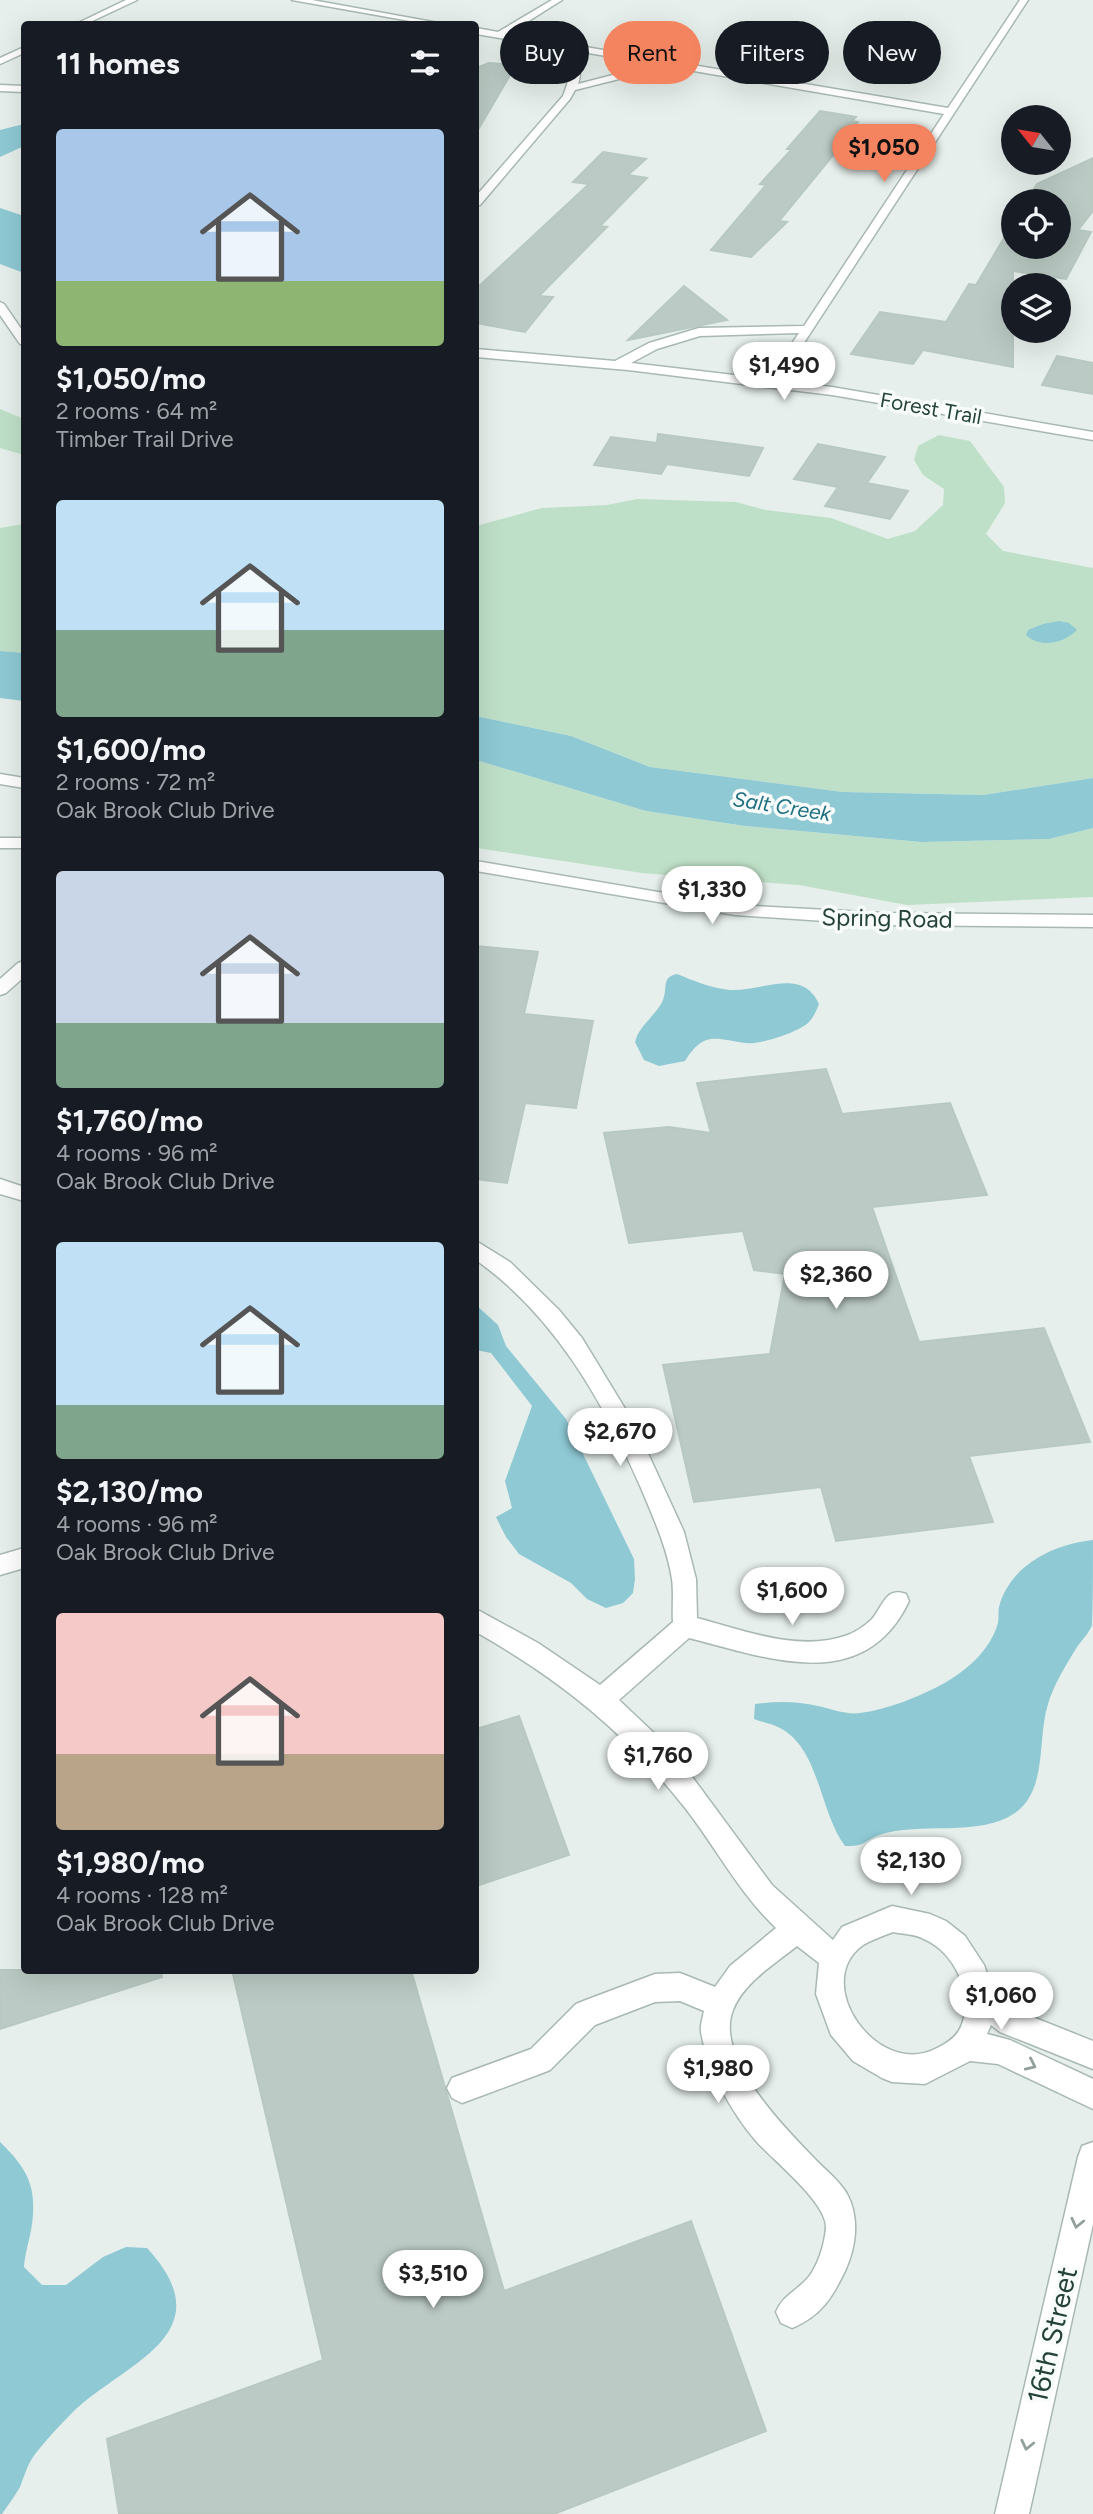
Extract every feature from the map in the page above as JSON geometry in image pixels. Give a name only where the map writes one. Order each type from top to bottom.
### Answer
[{"type":"street","points":[[87,21],[133,0]]},
{"type":"street","points":[[296,0],[422,21]]},
{"type":"street","points":[[523,21],[558,0]]},
{"type":"street","points":[[771,384],[1024,0]]},
{"type":"street","points":[[479,32],[500,35]]},
{"type":"street","points":[[0,61],[21,51]]},
{"type":"street","points":[[701,69],[951,112]]},
{"type":"street","points":[[571,88],[603,79]]},
{"type":"street","points":[[479,198],[490,180],[566,97],[573,84]]},
{"type":"street","points":[[0,89],[21,89]]},
{"type":"street","points":[[0,306],[21,337]]},
{"type":"street","points":[[617,365],[653,346],[699,332],[807,329]]},
{"type":"street","name":"Forest Trail","points":[[479,354],[617,365],[832,391],[1093,436]]},
{"type":"street","points":[[0,779],[21,782]]},
{"type":"street","points":[[0,843],[21,843]]},
{"type":"street","name":"Spring Road","points":[[479,867],[735,910],[884,919],[1093,921]]},
{"type":"street","points":[[0,989],[21,970]]},
{"type":"street","points":[[0,1186],[21,1193]]},
{"type":"street","points":[[479,1251],[503,1268],[551,1316],[573,1344],[627,1431],[672,1532],[684,1579],[685,1626],[601,1700]]},
{"type":"street","points":[[0,1565],[21,1559]]},
{"type":"street","points":[[685,1626],[780,1648],[815,1652],[846,1649],[876,1631],[897,1601]]},
{"type":"street","points":[[479,1622],[557,1667],[601,1700],[665,1764],[712,1823],[745,1872],[796,1929],[834,1958]]},
{"type":"street","points":[[892,1919],[917,1922],[941,1933],[961,1951],[975,1974],[981,2000],[977,2025],[967,2046],[949,2060],[927,2069],[903,2070],[878,2062],[857,2047],[841,2027],[831,2004],[828,1980],[834,1958],[848,1938],[868,1924],[892,1919]]},
{"type":"street","points":[[792,2312],[820,2290],[836,2255],[841,2226],[835,2202],[765,2129],[740,2092],[725,2063],[715,2030],[720,2003],[740,1976],[796,1929]]},
{"type":"street","points":[[462,2088],[540,2060],[586,2014],[655,1988],[680,1987],[720,2003]]},
{"type":"street","points":[[981,2000],[1010,2022],[1093,2055]]},
{"type":"street","points":[[967,2046],[1000,2050],[1093,2094]]},
{"type":"street","name":"16th Street","points":[[1012,2514],[1093,2157]]},
{"type":"green space","points":[[0,409],[21,418],[21,454],[0,448]]},
{"type":"green space","points":[[939,435],[970,441],[1004,487],[1005,503],[986,534],[1003,551],[1093,568],[1093,778],[983,795],[843,792],[650,767],[571,736],[479,717],[479,525],[542,508],[607,505],[637,499],[736,502],[766,510],[831,518],[888,539],[915,531],[943,505],[944,489],[923,475],[914,460],[918,446]]},
{"type":"green space","points":[[21,524],[21,653],[0,651],[0,528]]},
{"type":"green space","points":[[479,761],[646,811],[745,826],[921,842],[1049,839],[1093,828],[1093,897],[907,905],[799,885],[642,873],[479,848]]},
{"type":"water","points":[[21,125],[21,147],[0,157],[0,130]]},
{"type":"water","points":[[0,208],[21,215],[21,272],[0,264]]},
{"type":"water","points":[[1059,621],[1069,623],[1077,630],[1072,635],[1052,643],[1038,642],[1026,635],[1028,630]]},
{"type":"water","points":[[0,651],[21,653],[21,701],[0,698]]},
{"type":"water","name":"Salt Creek","points":[[479,717],[571,736],[650,767],[843,792],[983,795],[1093,778],[1093,828],[1049,839],[921,842],[745,826],[646,811],[479,761]]},
{"type":"water","points":[[677,974],[709,986],[730,990],[792,983],[812,993],[819,1004],[808,1023],[788,1034],[752,1043],[711,1039],[698,1045],[685,1061],[659,1066],[644,1060],[635,1042],[663,1000],[667,980]]},
{"type":"water","points":[[479,1308],[498,1325],[506,1346],[566,1419],[634,1559],[633,1593],[623,1603],[606,1608],[587,1599],[571,1583],[519,1554],[506,1537],[496,1517],[512,1508],[505,1481],[532,1406],[491,1353],[479,1351]]},
{"type":"water","points":[[1093,1540],[1092,1625],[1057,1682],[1051,1697],[1045,1718],[1037,1777],[1033,1791],[1025,1803],[1001,1821],[967,1827],[895,1831],[879,1835],[860,1845],[845,1846],[829,1816],[803,1750],[780,1728],[754,1719],[755,1704],[794,1702],[860,1713],[891,1706],[932,1690],[976,1660],[989,1643],[998,1623],[999,1607],[1005,1592],[1023,1568],[1063,1546]]},
{"type":"water","points":[[0,2142],[17,2160],[31,2188],[32,2224],[24,2267],[42,2285],[66,2285],[103,2257],[126,2247],[147,2248],[169,2278],[176,2303],[172,2325],[159,2344],[72,2413],[31,2460],[20,2487],[2,2514],[0,2514]]},
{"type":"building","points":[[489,63],[500,64],[500,84],[505,84],[479,128],[479,67]]},
{"type":"building","points":[[820,111],[856,117],[852,121],[858,122],[834,148],[839,148],[779,221],[787,222],[751,257],[711,250],[766,185],[760,184],[792,149],[787,149]]},
{"type":"building","points":[[603,152],[646,159],[628,175],[647,178],[600,226],[607,227],[539,296],[553,297],[525,332],[479,324],[479,286],[589,184],[573,182]]},
{"type":"building","points":[[1093,158],[1093,211],[1078,230],[1091,232],[1069,273],[1001,273],[1001,343],[1013,343],[1013,367],[923,350],[913,364],[851,354],[880,312],[946,322],[969,284],[976,285],[1001,243],[1001,259],[1071,259],[1071,189],[1034,189],[1037,184],[1056,175],[1071,175],[1071,168]]},
{"type":"building","points":[[684,286],[727,320],[628,340]]},
{"type":"building","points":[[1057,356],[1093,363],[1093,394],[1042,385]]},
{"type":"building","points":[[658,434],[763,448],[749,476],[667,464],[661,474],[594,465],[611,437],[657,443]]},
{"type":"building","points":[[818,444],[885,457],[867,483],[908,491],[890,519],[825,506],[838,487],[794,479]]},
{"type":"building","points":[[479,946],[538,952],[524,1014],[593,1021],[576,1108],[525,1103],[507,1183],[479,1179]]},
{"type":"building","points":[[826,1069],[842,1114],[950,1103],[987,1195],[872,1207],[919,1342],[1044,1328],[1090,1442],[969,1456],[993,1522],[836,1541],[821,1487],[694,1502],[663,1365],[770,1354],[785,1274],[754,1270],[743,1231],[629,1243],[604,1133],[669,1127],[711,1133],[697,1083]]},
{"type":"building","points":[[519,1716],[569,1855],[479,1885],[479,1728]]},
{"type":"building","points":[[0,1970],[21,1970],[21,1974],[162,1974],[162,1977],[0,2029]]},
{"type":"building","points":[[233,1974],[412,1974],[504,2291],[691,2221],[766,2431],[554,2514],[119,2514],[107,2439],[323,2360]]}]
